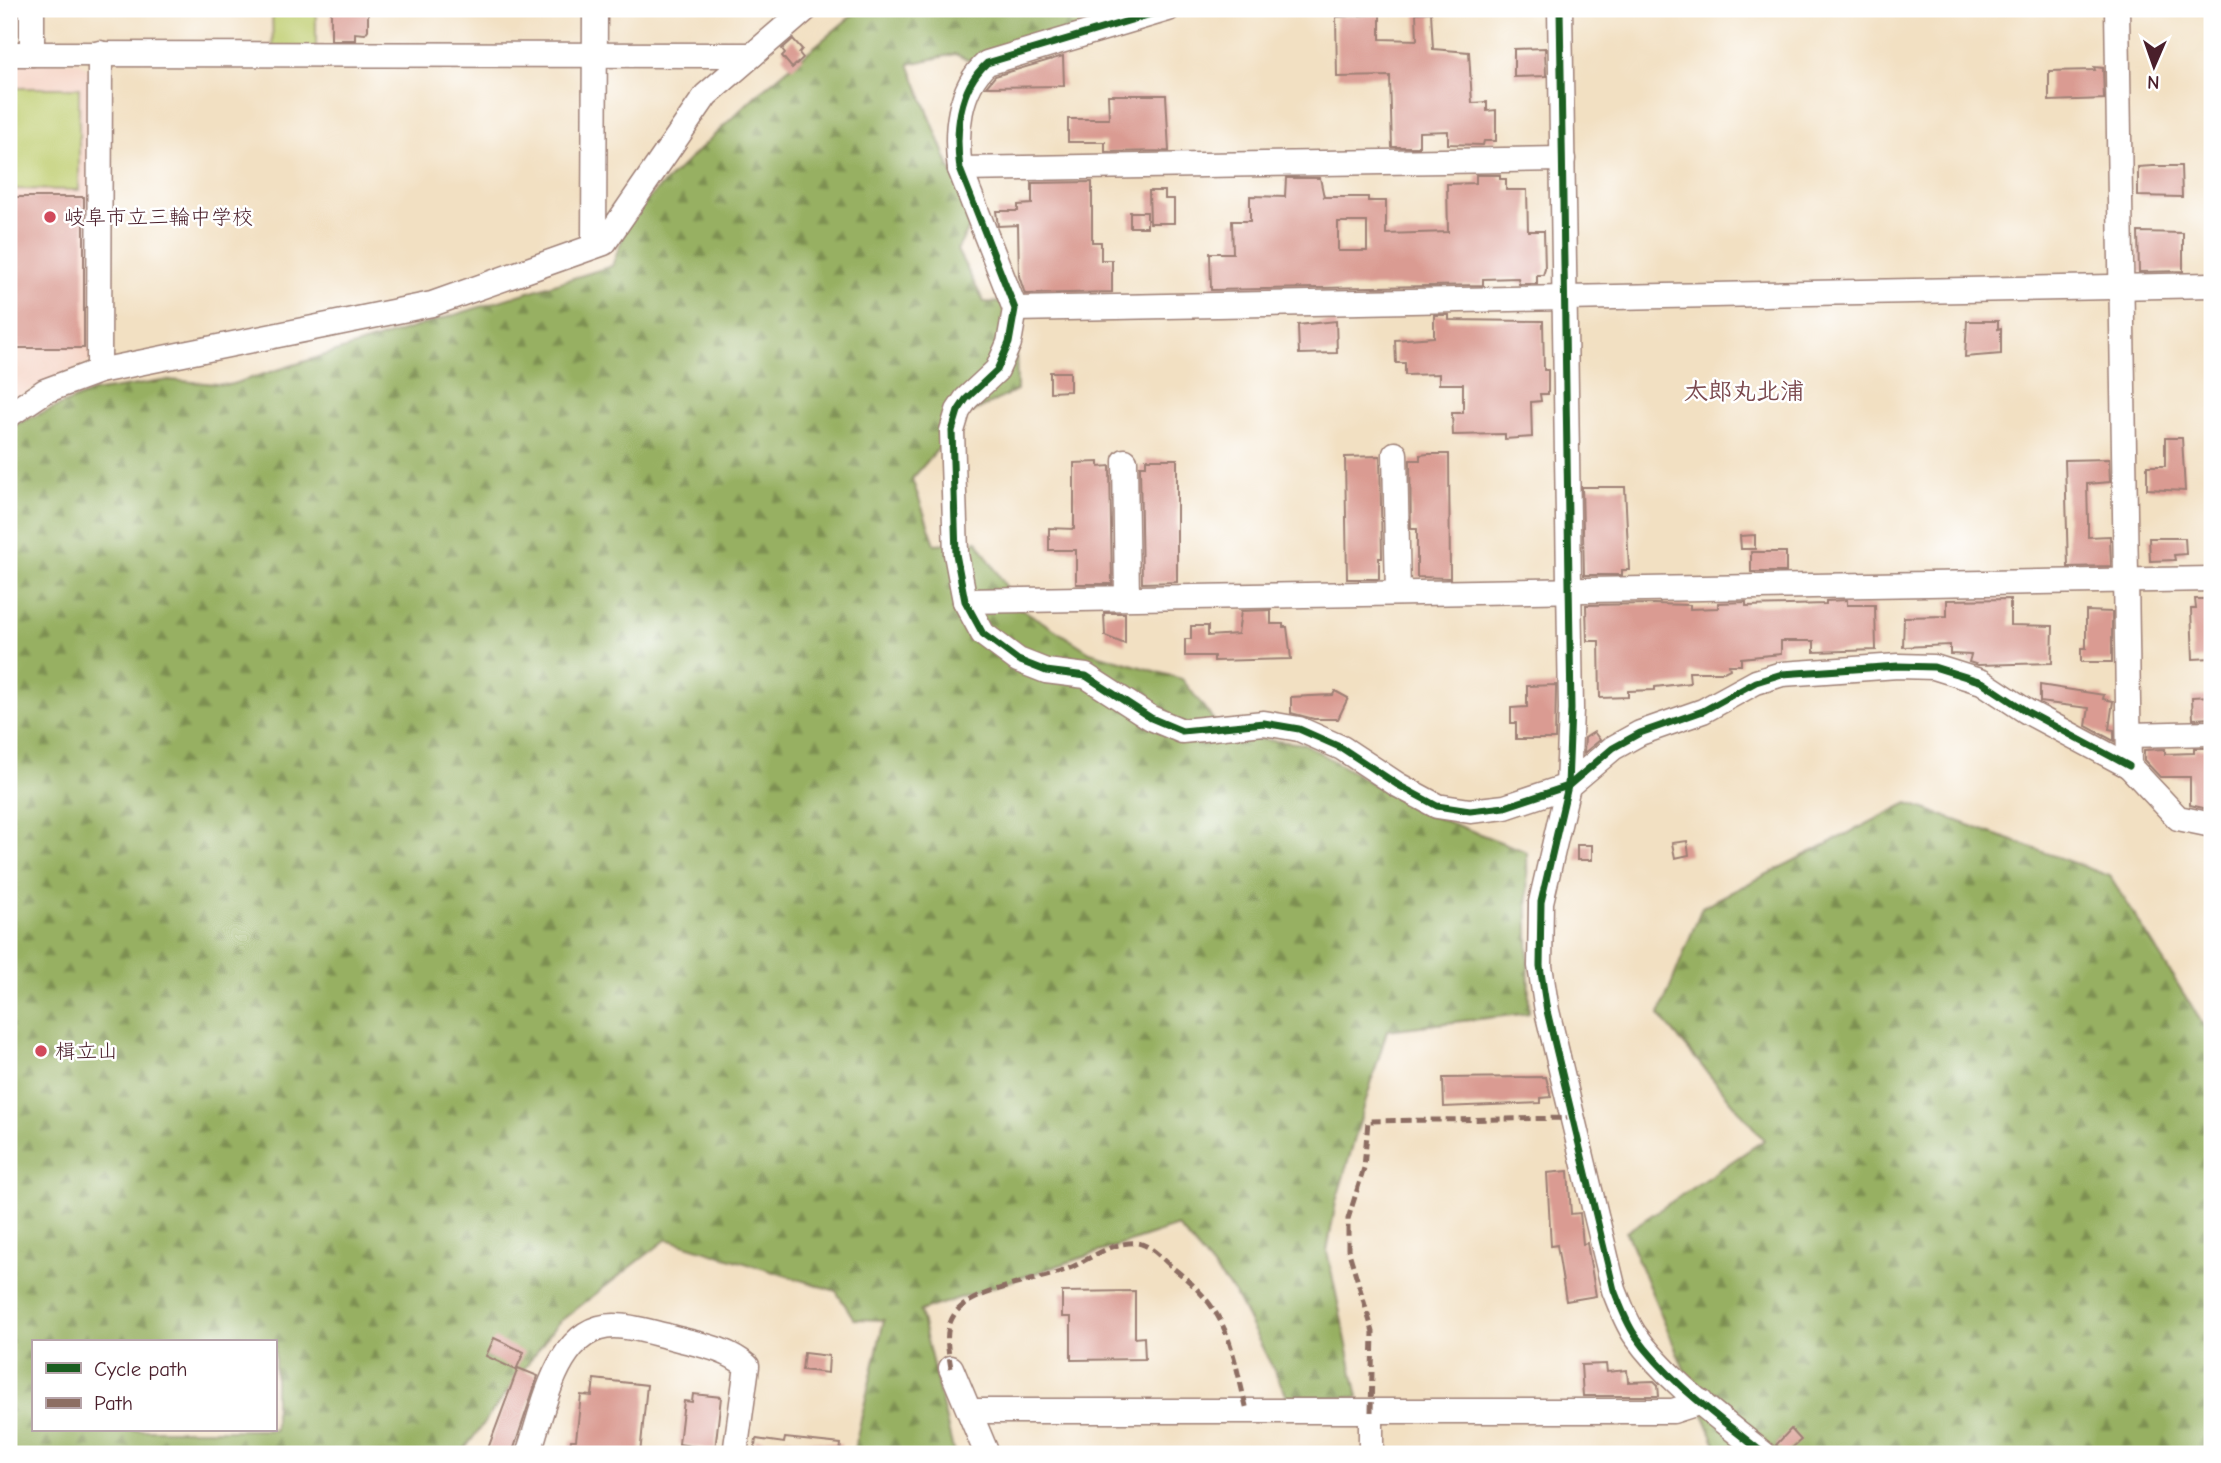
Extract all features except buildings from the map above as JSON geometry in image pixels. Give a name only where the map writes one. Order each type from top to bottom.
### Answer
[{"type":"street","points":[[32,9],[20,54],[752,55]]},
{"type":"street","points":[[594,246],[595,9]]},
{"type":"street","points":[[9,415],[45,391],[99,371],[432,304],[604,243],[706,95],[806,9]]},
{"type":"street","points":[[1168,9],[987,63],[972,76],[962,99],[958,154],[960,169],[1015,309],[1009,343],[997,370],[966,399],[958,411],[952,431],[957,554],[965,601],[984,634],[1018,660],[1046,671],[1086,676],[1151,718],[1182,731],[1264,723],[1299,729],[1342,748],[1398,785],[1437,806],[1470,811],[1505,807],[1567,786],[1613,748],[1640,733],[1703,711],[1756,682],[1782,674],[1934,667],[1982,682],[2026,711],[2129,766],[2178,818],[2212,825]]},
{"type":"street","points":[[1560,9],[1570,592],[1567,786],[1541,902],[1540,966],[1547,1011],[1614,1290],[1633,1332],[1648,1352],[1701,1402],[1764,1454]]},
{"type":"street","points":[[2117,9],[2129,766]]},
{"type":"street","points":[[99,371],[100,53]]},
{"type":"street","points":[[960,169],[1563,159]]},
{"type":"street","points":[[1015,309],[2212,285]]},
{"type":"street","points":[[1395,454],[1398,593]]},
{"type":"street","points":[[1125,461],[1127,597]]},
{"type":"street","points":[[965,601],[2212,579]]},
{"type":"street","points":[[2130,735],[2212,733]]},
{"type":"street","points":[[528,1454],[561,1359],[573,1342],[590,1330],[612,1326],[630,1327],[732,1353],[747,1366],[735,1454]]},
{"type":"street","points":[[951,1368],[987,1454]]},
{"type":"street","points":[[970,1411],[1673,1411],[1701,1402]]},
{"type":"street","points":[[1371,1412],[1371,1454]]},
{"type":"shaded area","name":"岐阜市立三輪中学校","points":[[9,62],[79,62],[92,73],[91,361],[9,400]]},
{"type":"green space","points":[[272,9],[316,9],[316,53],[273,52]]},
{"type":"green space","points":[[860,9],[1138,9],[979,65],[955,54],[909,64],[972,223],[957,250],[984,302],[1015,303],[1017,390],[967,415],[912,479],[935,544],[977,541],[1019,607],[1090,652],[1182,679],[1226,736],[1305,744],[1417,810],[1527,852],[1529,1013],[1387,1030],[1336,1202],[1327,1251],[1358,1397],[1288,1398],[1235,1294],[1178,1226],[920,1311],[954,1454],[853,1454],[884,1320],[854,1319],[836,1291],[667,1239],[558,1323],[461,1454],[9,1454],[9,427],[92,392],[169,380],[229,385],[612,266],[631,215],[756,95]]},
{"type":"green space","points":[[9,88],[79,88],[79,190],[9,189]]},
{"type":"green space","points":[[1908,803],[2110,876],[2212,1039],[2212,1454],[1720,1454],[1626,1232],[1764,1140],[1659,1015],[1702,907]]},
{"type":"marked path","points":[[1371,1412],[1373,1332],[1348,1249],[1348,1219],[1364,1168],[1368,1121],[1572,1118]]},
{"type":"marked path","points":[[951,1368],[949,1325],[956,1312],[965,1304],[990,1292],[1060,1272],[1111,1248],[1138,1243],[1155,1252],[1192,1284],[1217,1315],[1231,1348],[1247,1410]]},
{"type":"cycle path","points":[[1168,9],[987,63],[977,74],[964,98],[958,140],[960,169],[1015,309],[1009,343],[997,370],[966,399],[958,411],[952,431],[956,554],[965,601],[983,634],[1018,660],[1046,671],[1086,676],[1151,718],[1182,731],[1264,723],[1299,729],[1342,748],[1398,785],[1437,806],[1470,811],[1505,807],[1568,786],[1613,748],[1640,733],[1703,711],[1756,682],[1782,674],[1898,666],[1934,667],[1982,682],[2026,711],[2129,766]]},
{"type":"cycle path","points":[[1560,9],[1571,709],[1568,786],[1541,902],[1540,966],[1547,1011],[1614,1290],[1626,1319],[1635,1335],[1663,1368],[1695,1399],[1764,1454]]},
{"type":"place","name":"岐阜市立三輪中学校","points":[[50,217]]},
{"type":"place","name":"楫立山","points":[[41,1051]]},
{"type":"district","name":"太郎丸北浦","points":[[1744,391]]}]
